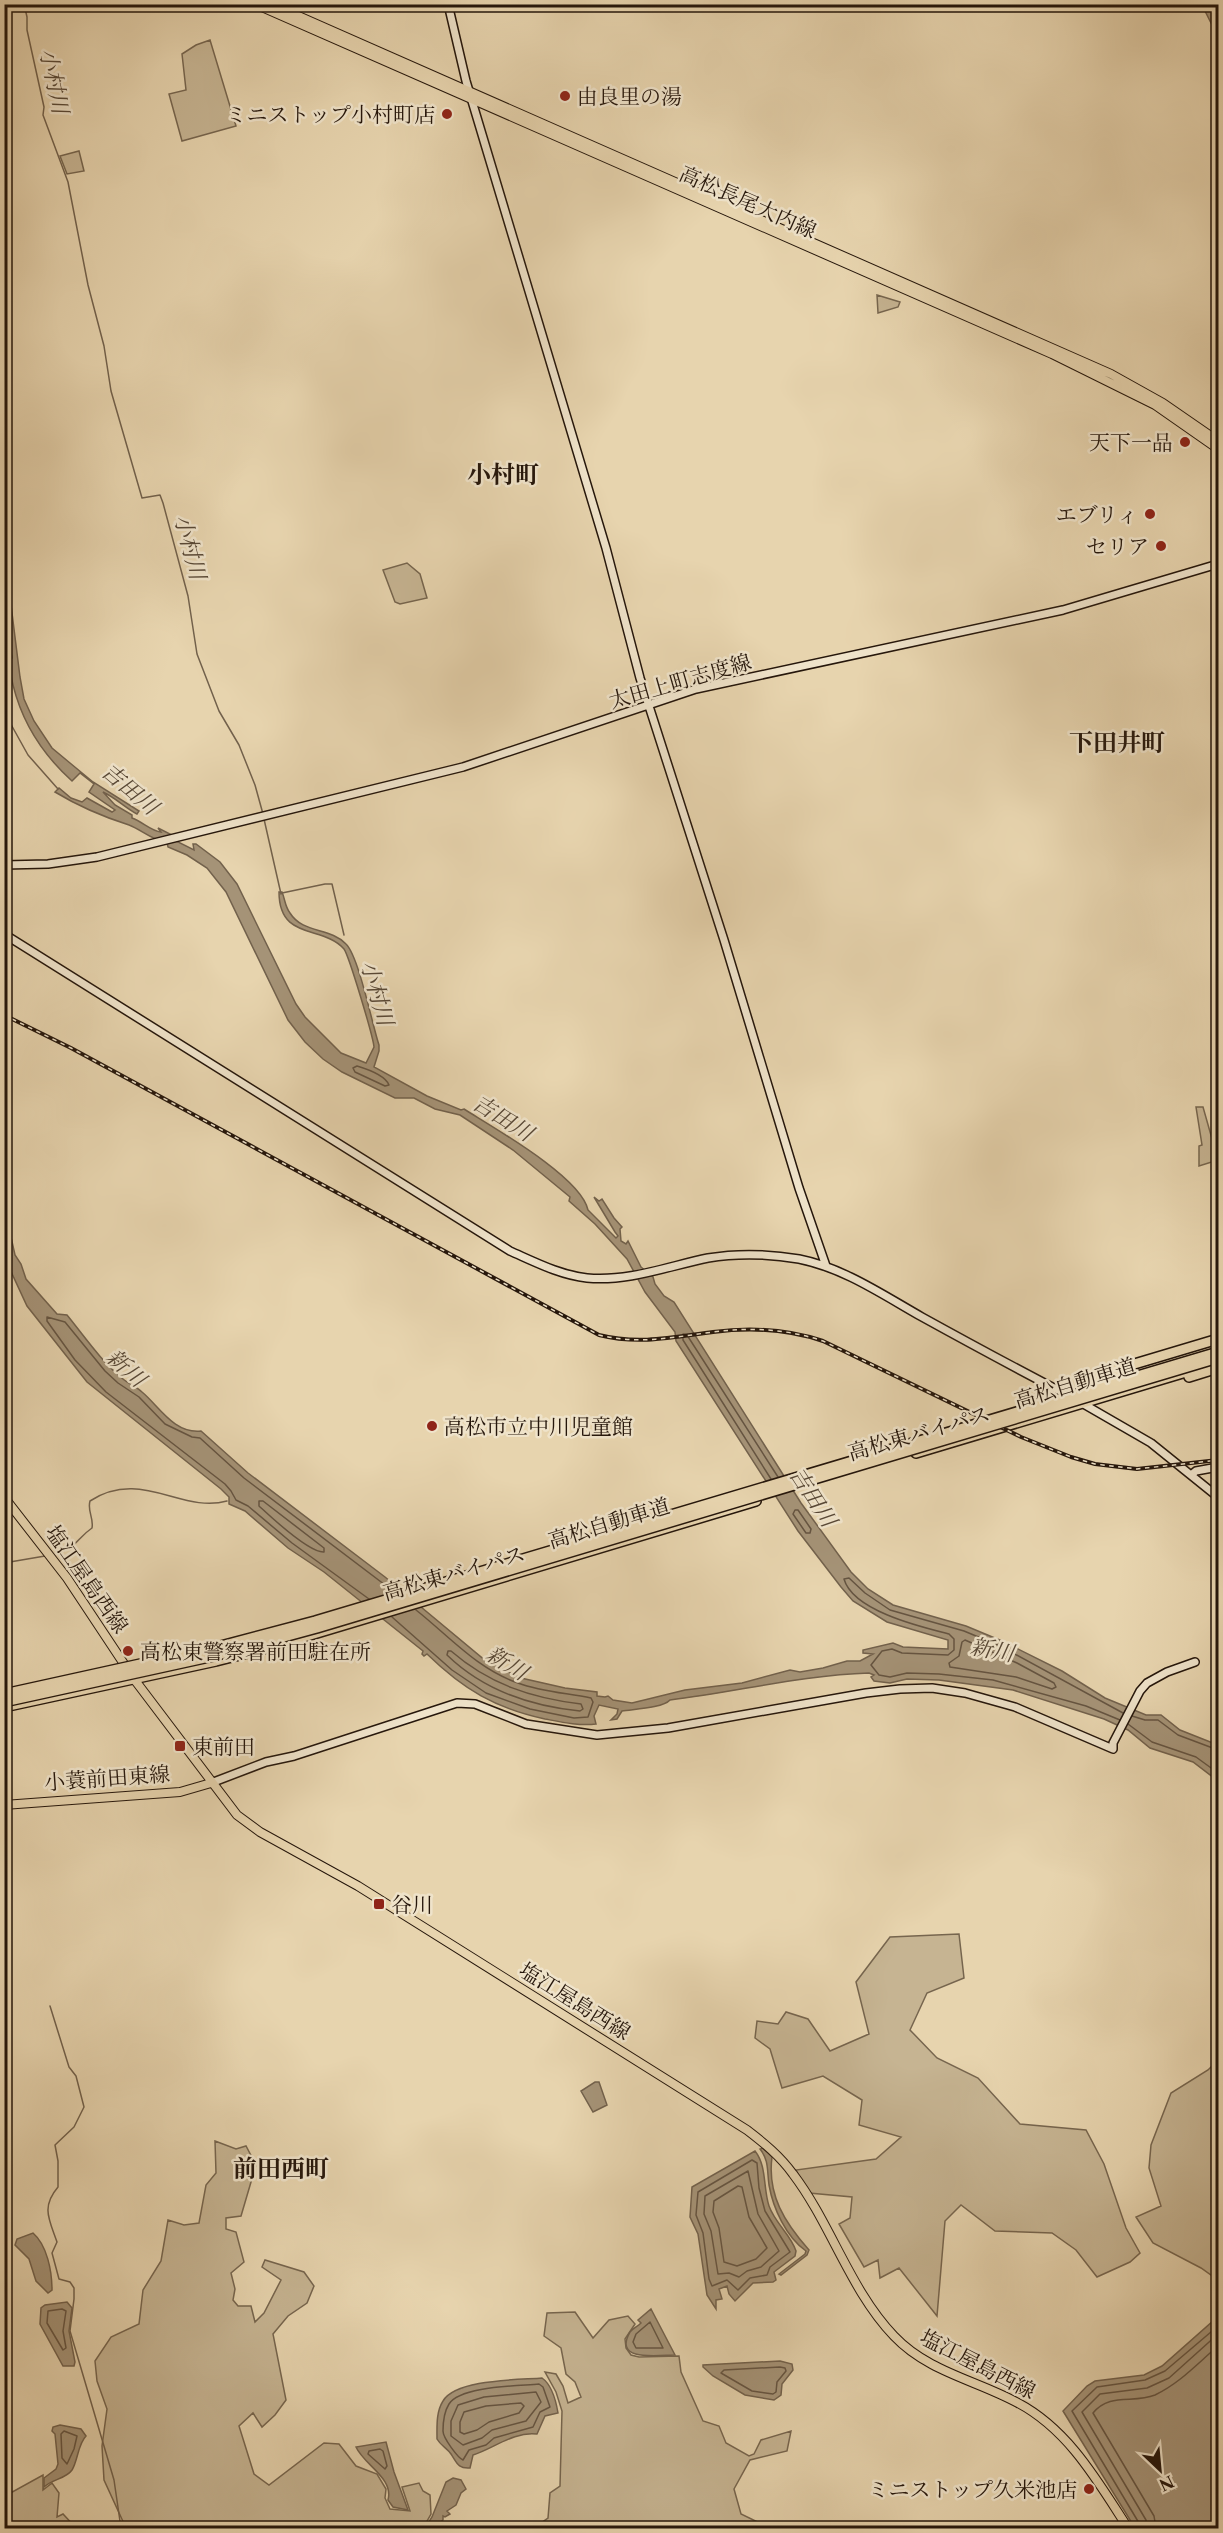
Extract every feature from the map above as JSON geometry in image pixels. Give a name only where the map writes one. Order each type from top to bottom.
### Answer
[{"type":"highway","name":"高松東バイパス","points":[[4,1692],[256,1634],[1064,1394],[1218,1344]]},
{"type":"highway","name":"高松自動車道","points":[[4,1692],[213,1648],[315,1621],[1218,1344]]},
{"type":"highway","name":"高松東バイパス","points":[[4,1707],[216,1661],[1083,1404],[1218,1360]]},
{"type":"highway","name":"高松自動車道","points":[[4,1702],[214,1656],[307,1631],[1218,1360]]},
{"type":"highway","points":[[1132,1389],[1140,1391],[1218,1368]]},
{"type":"main road","name":"高松長尾大内線","points":[[255,4],[1107,380],[1164,411],[1218,449]]},
{"type":"main road","name":"高松長尾大内線","points":[[271,4],[1111,374],[1163,403],[1218,441]]},
{"type":"main road","name":"塩江屋島西線","points":[[4,1497],[67,1578],[134,1679],[230,1808],[249,1825],[360,1887],[747,2130],[768,2146],[804,2190],[869,2304],[892,2334],[910,2352],[933,2367],[1020,2404],[1048,2424],[1084,2462],[1128,2529]]},
{"type":"main road","name":"小蓑前田東線","points":[[4,1805],[180,1792],[211,1783]]},
{"type":"street","points":[[448,4],[469,92],[606,548],[636,662],[799,1188],[826,1266]]},
{"type":"street","name":"太田上町志度線","points":[[4,865],[70,862],[462,767],[696,689],[1063,610],[1218,564]]},
{"type":"street","points":[[4,934],[510,1251],[565,1274],[587,1278],[630,1275],[710,1258],[756,1255],[799,1259],[826,1266],[862,1283],[1151,1443],[1218,1497]]},
{"type":"street","points":[[1191,1475],[1196,1471],[1218,1467]]},
{"type":"street","points":[[211,1783],[266,1762],[294,1756],[457,1704],[467,1703],[526,1724],[597,1735],[668,1728],[866,1693],[932,1688],[965,1693],[1007,1704],[1113,1749],[1113,1743],[1140,1691],[1157,1677],[1195,1662]]},
{"type":"shaded area","points":[[210,40],[236,126],[182,141],[169,94],[186,90],[182,54]]},
{"type":"shaded area","points":[[79,151],[84,171],[67,174],[60,156]]},
{"type":"shaded area","points":[[877,295],[900,302],[898,307],[878,313]]},
{"type":"shaded area","points":[[407,563],[420,574],[427,598],[400,604],[395,602],[383,570]]},
{"type":"shaded area","points":[[1196,1107],[1203,1107],[1218,1160],[1199,1166],[1199,1146],[1202,1145]]},
{"type":"shaded area","points":[[959,1934],[964,1978],[927,1993],[910,2030],[937,2058],[978,2078],[1020,2124],[1086,2130],[1104,2164],[1126,2228],[1140,2253],[1130,2262],[1097,2277],[1076,2250],[1052,2233],[995,2231],[961,2205],[945,2221],[937,2316],[899,2268],[880,2278],[878,2260],[864,2267],[839,2224],[850,2218],[852,2197],[809,2193],[796,2170],[876,2159],[901,2137],[859,2125],[862,2100],[823,2076],[782,2088],[770,2049],[755,2038],[757,2021],[778,2024],[786,2012],[808,2019],[830,2051],[869,2034],[856,1982],[890,1937]]},
{"type":"shaded area","points":[[1218,2060],[1218,2280],[1201,2268],[1153,2243],[1136,2217],[1161,2206],[1149,2168],[1151,2145],[1171,2093],[1208,2070]]},
{"type":"shaded area","points":[[215,2141],[236,2149],[246,2146],[256,2165],[241,2216],[226,2218],[226,2229],[236,2232],[244,2262],[231,2273],[235,2289],[233,2300],[238,2306],[251,2306],[255,2322],[264,2313],[281,2280],[262,2267],[265,2260],[304,2272],[314,2286],[307,2303],[288,2316],[273,2334],[286,2400],[262,2427],[253,2413],[239,2426],[254,2474],[269,2485],[324,2443],[339,2444],[356,2466],[377,2474],[386,2489],[385,2498],[390,2509],[410,2511],[402,2487],[419,2483],[423,2491],[430,2495],[431,2514],[423,2528],[414,2525],[416,2528],[126,2528],[104,2480],[102,2446],[107,2409],[97,2381],[95,2361],[111,2337],[139,2324],[143,2290],[161,2261],[168,2220],[184,2225],[199,2223],[206,2185],[216,2173]]},
{"type":"shaded area","points":[[575,2312],[593,2338],[609,2320],[628,2316],[635,2324],[625,2339],[626,2348],[631,2355],[639,2357],[679,2356],[681,2372],[703,2421],[719,2426],[726,2443],[749,2456],[754,2454],[761,2440],[791,2431],[787,2451],[750,2460],[734,2489],[741,2514],[770,2528],[537,2528],[548,2518],[550,2493],[560,2486],[562,2411],[556,2392],[545,2372],[556,2374],[563,2386],[568,2403],[581,2397],[575,2382],[566,2374],[561,2348],[544,2336],[547,2313]]},
{"type":"shaded area","points":[[43,2475],[43,2490],[52,2483],[59,2493],[57,2517],[63,2514],[76,2528],[5,2528],[5,2496]]},
{"type":"water","points":[[1202,5],[1218,5],[1218,37]]},
{"type":"water","name":"新川","points":[[5,557],[24,699],[34,721],[52,748],[93,782],[139,811],[137,814],[103,792],[115,805],[132,815],[132,818],[154,830],[161,832],[158,828],[172,835],[176,841],[194,850],[193,844],[196,844],[220,862],[237,884],[296,1004],[305,1017],[341,1053],[366,1063],[374,1047],[347,955],[344,949],[335,942],[304,930],[286,918],[281,908],[279,892],[282,892],[287,908],[295,920],[309,928],[340,939],[351,951],[379,1045],[374,1067],[427,1096],[461,1110],[464,1109],[535,1154],[570,1183],[582,1197],[588,1210],[616,1238],[618,1236],[594,1197],[599,1201],[602,1199],[622,1227],[620,1229],[621,1241],[626,1244],[628,1241],[641,1267],[653,1277],[664,1296],[674,1302],[801,1503],[851,1572],[868,1589],[893,1605],[966,1626],[1002,1641],[1062,1671],[1105,1698],[1146,1715],[1161,1715],[1180,1730],[1218,1745],[1218,1781],[1193,1762],[1150,1748],[1128,1730],[1104,1719],[1013,1690],[939,1680],[907,1679],[890,1683],[874,1681],[871,1677],[874,1675],[869,1673],[794,1680],[670,1700],[655,1706],[622,1711],[617,1719],[611,1720],[617,1714],[618,1709],[599,1705],[594,1716],[596,1724],[570,1723],[527,1715],[481,1696],[454,1678],[427,1654],[424,1656],[423,1651],[324,1572],[288,1548],[245,1511],[229,1504],[229,1497],[221,1489],[87,1382],[27,1306],[4,1258],[4,1194],[15,1255],[26,1279],[57,1314],[67,1315],[100,1357],[115,1372],[140,1390],[175,1424],[191,1431],[201,1431],[248,1473],[385,1577],[486,1661],[521,1678],[565,1688],[597,1692],[597,1696],[608,1696],[613,1700],[632,1703],[685,1690],[742,1683],[790,1670],[800,1672],[847,1661],[860,1661],[873,1654],[863,1653],[863,1650],[893,1643],[903,1647],[948,1649],[948,1640],[887,1622],[853,1601],[841,1587],[798,1531],[676,1341],[675,1332],[645,1292],[627,1259],[595,1224],[569,1201],[570,1197],[513,1150],[460,1115],[435,1109],[414,1098],[395,1098],[342,1072],[323,1059],[305,1042],[288,1020],[226,892],[207,868],[187,855],[168,847],[167,843],[129,825],[91,811],[55,792],[59,788],[71,798],[82,802],[87,798],[112,812],[115,810],[89,792],[94,784],[80,773],[72,781],[48,756],[31,731],[19,705],[7,650]]},
{"type":"water","points":[[599,2082],[607,2105],[593,2112],[581,2091]]},
{"type":"water","points":[[763,2148],[772,2157],[772,2184],[780,2208],[785,2219],[809,2250],[807,2255],[781,2275],[779,2274],[806,2251],[792,2238],[777,2212],[769,2185],[766,2162],[760,2149]]},
{"type":"water","points":[[755,2151],[763,2170],[769,2206],[794,2245],[795,2256],[774,2272],[776,2280],[753,2283],[735,2301],[729,2294],[727,2286],[719,2289],[722,2299],[716,2300],[716,2309],[707,2295],[698,2234],[690,2217],[692,2187]]},
{"type":"water","points":[[33,2233],[42,2244],[48,2259],[52,2290],[48,2293],[36,2281],[29,2259],[15,2245],[17,2239]]},
{"type":"water","points":[[67,2302],[72,2308],[69,2331],[74,2366],[63,2366],[40,2324],[41,2308],[45,2305]]},
{"type":"water","points":[[651,2309],[675,2355],[640,2355],[627,2349],[626,2342],[630,2332],[641,2323],[638,2320]]},
{"type":"water","points":[[1218,2320],[1218,2528],[1135,2528],[1063,2411],[1087,2386],[1095,2381],[1144,2375],[1162,2366],[1213,2321]]},
{"type":"water","points":[[780,2361],[792,2364],[793,2370],[782,2384],[781,2395],[774,2400],[745,2395],[713,2376],[703,2367],[703,2365]]},
{"type":"water","points":[[542,2378],[551,2389],[558,2413],[545,2416],[537,2434],[520,2435],[473,2455],[470,2468],[458,2465],[437,2439],[439,2410],[443,2401],[450,2394],[461,2388],[489,2382]]},
{"type":"water","points":[[60,2425],[81,2429],[86,2436],[81,2443],[72,2470],[44,2487],[44,2478],[56,2469],[58,2464],[55,2434],[52,2431],[53,2427]]},
{"type":"water","points":[[386,2442],[408,2510],[393,2507],[388,2500],[389,2492],[383,2478],[356,2447]]},
{"type":"water","points":[[453,2478],[461,2480],[466,2489],[461,2493],[456,2505],[447,2511],[450,2514],[443,2516],[443,2520],[433,2528],[425,2528],[446,2482]]},
{"type":"waterway","name":"小村川","points":[[24,4],[27,30],[44,107],[43,115],[68,182],[88,285],[104,346],[111,391],[142,498],[160,495],[188,596],[197,654],[219,711],[239,745],[255,785],[263,814]]},
{"type":"waterway","points":[[4,711],[7,715]]},
{"type":"waterway","points":[[8,719],[28,755],[58,789]]},
{"type":"waterway","name":"小村川","points":[[264,819],[281,894]]},
{"type":"waterway","points":[[282,893],[332,884],[344,935]]},
{"type":"waterway","points":[[57,1553],[73,1545],[92,1528],[90,1501],[109,1492],[127,1489],[144,1490],[194,1502],[227,1501]]},
{"type":"waterway","points":[[4,1563],[45,1556]]},
{"type":"waterway","points":[[50,2006],[69,2067],[76,2076],[84,2107],[74,2127],[55,2145],[58,2161],[58,2187],[48,2207],[49,2220],[57,2242],[52,2253],[59,2279],[70,2282],[74,2288],[70,2331],[114,2480],[121,2528]]},
{"type":"railway","points":[[4,1015],[71,1048],[599,1335],[642,1340],[741,1330],[769,1330],[796,1334],[823,1341],[1021,1437],[1071,1457],[1095,1464],[1137,1469],[1218,1460]]},
{"type":"place","name":"由良里の湯","points":[[565,96]]},
{"type":"place","name":"ミニストップ小村町店","points":[[447,114]]},
{"type":"place","name":"天下一品","points":[[1185,442]]},
{"type":"place","name":"エブリィ","points":[[1150,514]]},
{"type":"place","name":"セリア","points":[[1161,546]]},
{"type":"place","name":"高松市立中川児童館","points":[[432,1426]]},
{"type":"place","name":"高松東警察署前田駐在所","points":[[128,1651]]},
{"type":"place","name":"東前田","points":[[180,1746]]},
{"type":"place","name":"谷川","points":[[379,1904]]},
{"type":"place","name":"ミニストップ久米池店","points":[[1089,2489]]},
{"type":"district","name":"小村町","points":[[503,474]]},
{"type":"district","name":"下田井町","points":[[1117,742]]},
{"type":"district","name":"前田西町","points":[[281,2168]]},
{"type":"water label","name":"吉田川","points":[[130,789]]},
{"type":"water label","name":"吉田川","points":[[503,1118]]},
{"type":"water label","name":"吉田川","points":[[813,1497]]}]
